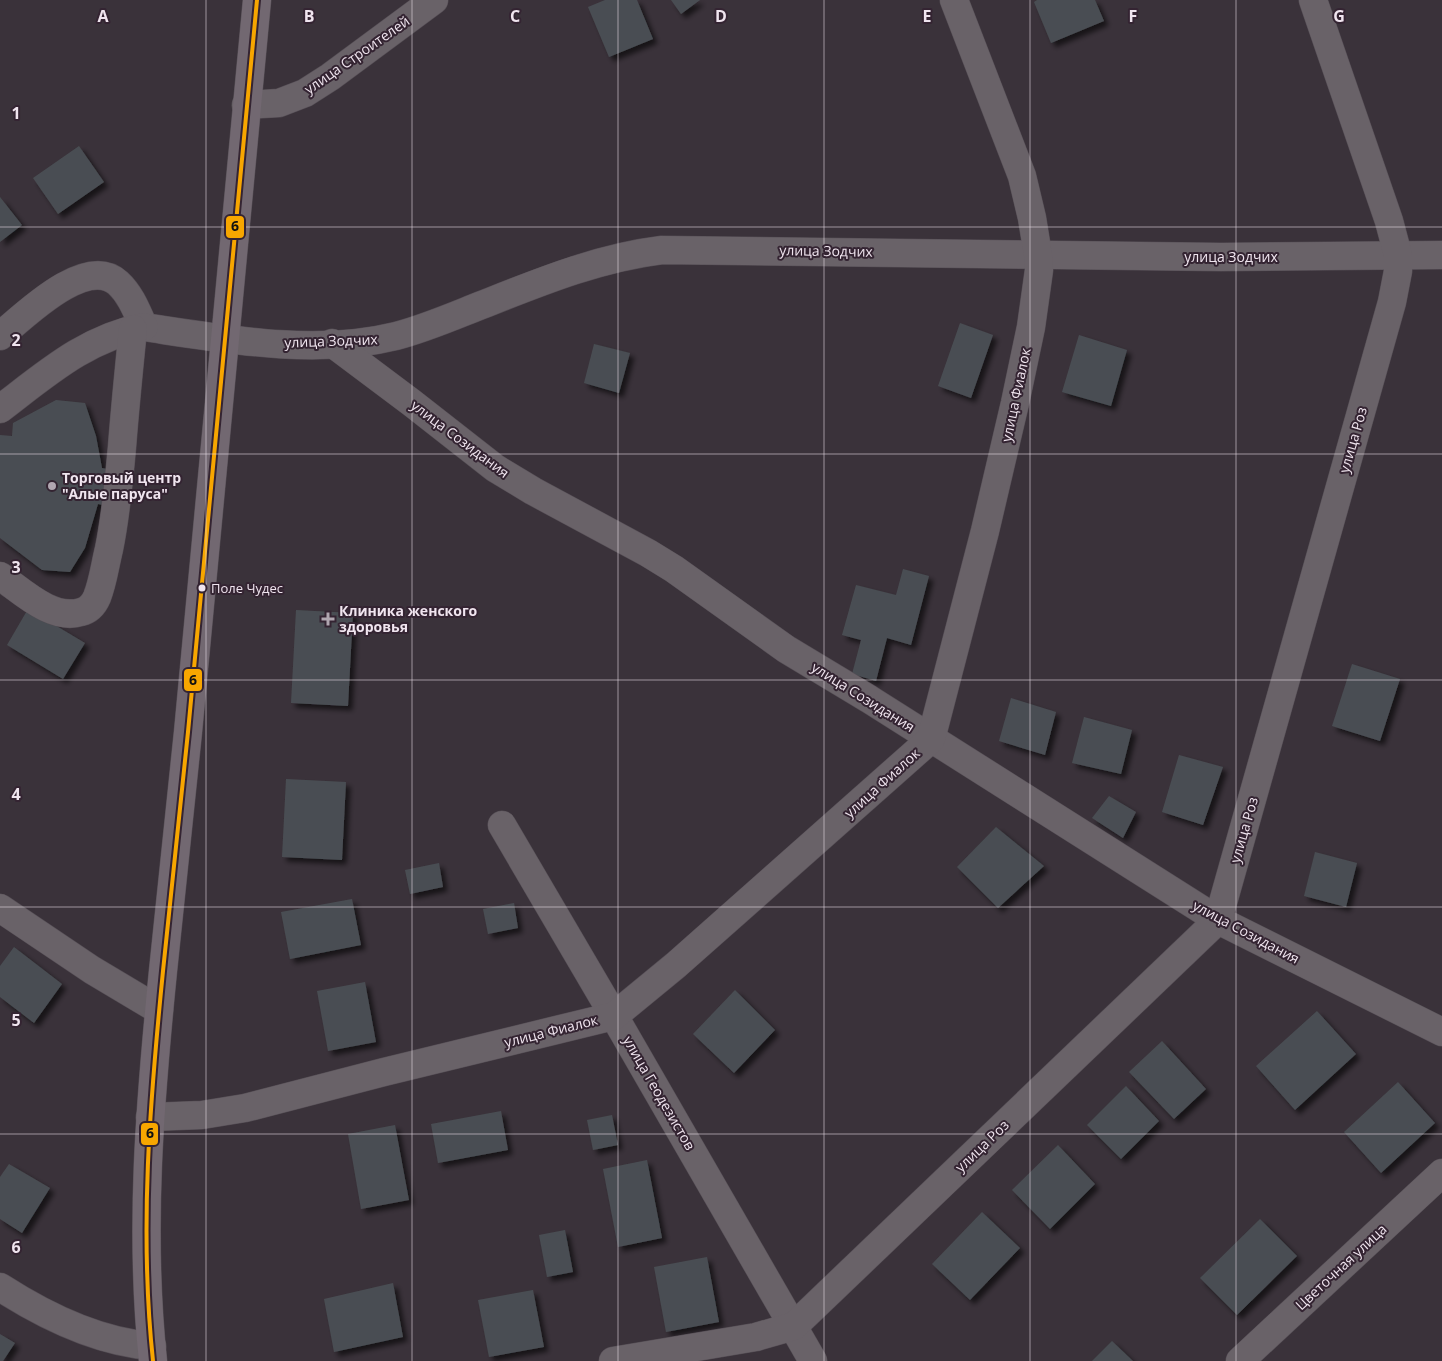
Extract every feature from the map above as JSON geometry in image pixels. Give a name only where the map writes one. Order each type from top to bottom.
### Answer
[{"type":"main road","points":[[152,1354],[146,1248],[146,1174],[150,1117],[159,1010],[196,658],[257,0]]},
{"type":"street","name":"улица Строителей","points":[[246,105],[279,103],[305,93],[330,77],[434,0]]},
{"type":"street","name":"улица Фиалок","points":[[150,1117],[202,1115],[245,1108],[614,1016],[676,966],[931,739],[985,531],[1015,403],[1036,301],[1038,254],[1031,211],[1022,176],[954,0]]},
{"type":"street","name":"улица Роз","points":[[613,1361],[756,1337],[794,1326],[1218,920],[1392,302],[1397,278],[1398,255],[1381,194],[1313,0]]},
{"type":"street","name":"улица Зодчих","points":[[138,328],[294,344],[359,342],[396,336],[443,320],[558,275],[597,263],[646,252],[699,250],[1221,257],[1442,255]]},
{"type":"street","points":[[0,336],[55,292],[72,282],[99,275],[110,278],[127,293],[138,328],[110,541],[96,599],[90,608],[82,612],[70,614],[56,611],[42,605],[0,576]]},
{"type":"street","points":[[0,409],[70,356],[101,340],[138,328]]},
{"type":"street","name":"улица Созидания","points":[[332,344],[495,468],[533,491],[655,557],[786,649],[869,699],[1218,920],[1442,1032]]},
{"type":"street","name":"улица Геодезистов","points":[[502,825],[814,1361]]},
{"type":"street","points":[[0,908],[92,970],[159,1010]]},
{"type":"street","name":"Цветочная улица","points":[[1240,1361],[1442,1173]]},
{"type":"street","points":[[0,1287],[23,1302],[84,1329],[152,1354]]},
{"type":"building","points":[[605,0],[637,0],[653,39],[609,57],[588,7]]},
{"type":"building","points":[[671,0],[700,0],[681,14]]},
{"type":"building","points":[[1037,0],[1095,0],[1104,21],[1051,43],[1034,2]]},
{"type":"building","points":[[79,146],[104,182],[58,214],[33,178]]},
{"type":"building","points":[[0,197],[22,225],[0,242]]},
{"type":"building","points":[[960,323],[993,335],[971,398],[938,386]]},
{"type":"building","points":[[1079,335],[1127,350],[1111,406],[1062,392]]},
{"type":"building","points":[[594,344],[630,353],[619,393],[584,383]]},
{"type":"building","name":"Торговый центр \"Алые паруса\"","points":[[56,400],[85,403],[96,436],[102,468],[107,469],[103,505],[98,504],[85,548],[70,572],[42,570],[0,538],[0,435],[12,436],[13,423]]},
{"type":"building","points":[[903,569],[929,576],[911,645],[887,638],[876,681],[852,674],[861,640],[842,635],[856,585],[896,595]]},
{"type":"building","points":[[28,609],[85,643],[63,679],[7,645]]},
{"type":"building","points":[[296,610],[353,613],[348,706],[291,703]]},
{"type":"building","points":[[1352,664],[1400,679],[1380,741],[1332,726]]},
{"type":"building","points":[[1011,698],[1056,712],[1045,755],[999,741]]},
{"type":"building","points":[[1084,717],[1132,730],[1121,774],[1072,763]]},
{"type":"building","points":[[1179,755],[1223,767],[1203,825],[1162,812]]},
{"type":"building","points":[[286,779],[346,782],[342,860],[282,857]]},
{"type":"building","points":[[1109,796],[1136,812],[1123,838],[1092,818]]},
{"type":"building","points":[[996,827],[1044,866],[998,908],[957,867]]},
{"type":"building","points":[[1315,852],[1357,863],[1346,907],[1304,896]]},
{"type":"building","points":[[439,863],[443,887],[410,894],[405,870]]},
{"type":"building","points":[[352,899],[361,945],[290,959],[281,912]]},
{"type":"building","points":[[514,903],[518,928],[488,934],[483,909]]},
{"type":"building","points":[[14,947],[62,984],[34,1023],[0,997],[0,966]]},
{"type":"building","points":[[365,982],[376,1042],[328,1051],[317,991]]},
{"type":"building","points":[[735,990],[775,1030],[734,1073],[693,1034]]},
{"type":"building","points":[[1317,1011],[1356,1054],[1295,1110],[1256,1066]]},
{"type":"building","points":[[1162,1041],[1206,1089],[1174,1119],[1129,1072]]},
{"type":"building","points":[[1398,1082],[1435,1123],[1381,1173],[1344,1132]]},
{"type":"building","points":[[1126,1086],[1159,1121],[1121,1159],[1087,1125]]},
{"type":"building","points":[[501,1111],[508,1150],[438,1163],[431,1124]]},
{"type":"building","points":[[612,1115],[618,1145],[593,1150],[587,1120]]},
{"type":"building","points":[[395,1125],[409,1200],[361,1209],[348,1134]]},
{"type":"building","points":[[1058,1145],[1095,1184],[1050,1229],[1012,1190]]},
{"type":"building","points":[[647,1160],[662,1238],[618,1247],[603,1169]]},
{"type":"building","points":[[9,1164],[50,1188],[22,1233],[0,1219],[0,1177]]},
{"type":"building","points":[[982,1212],[1020,1248],[970,1300],[932,1264]]},
{"type":"building","points":[[1260,1219],[1297,1256],[1237,1315],[1200,1278]]},
{"type":"building","points":[[565,1230],[573,1272],[547,1277],[539,1235]]},
{"type":"building","points":[[707,1257],[719,1322],[666,1332],[654,1267]]},
{"type":"building","points":[[393,1283],[403,1337],[334,1352],[324,1299]]},
{"type":"building","points":[[533,1290],[544,1347],[489,1357],[478,1300]]},
{"type":"building","points":[[0,1334],[15,1343],[3,1361],[0,1361]]},
{"type":"building","points":[[1112,1341],[1133,1361],[1092,1361]]},
{"type":"transit line","name":"6","points":[[153,1361],[147,1263],[150,1117],[257,0]]},
{"type":"place","name":"Торговый центр \"Алые паруса\"","points":[[52,486]]},
{"type":"place","name":"Поле Чудес","points":[[202,588]]},
{"type":"place","name":"Клиника женского здоровья","points":[[328,619]]}]
